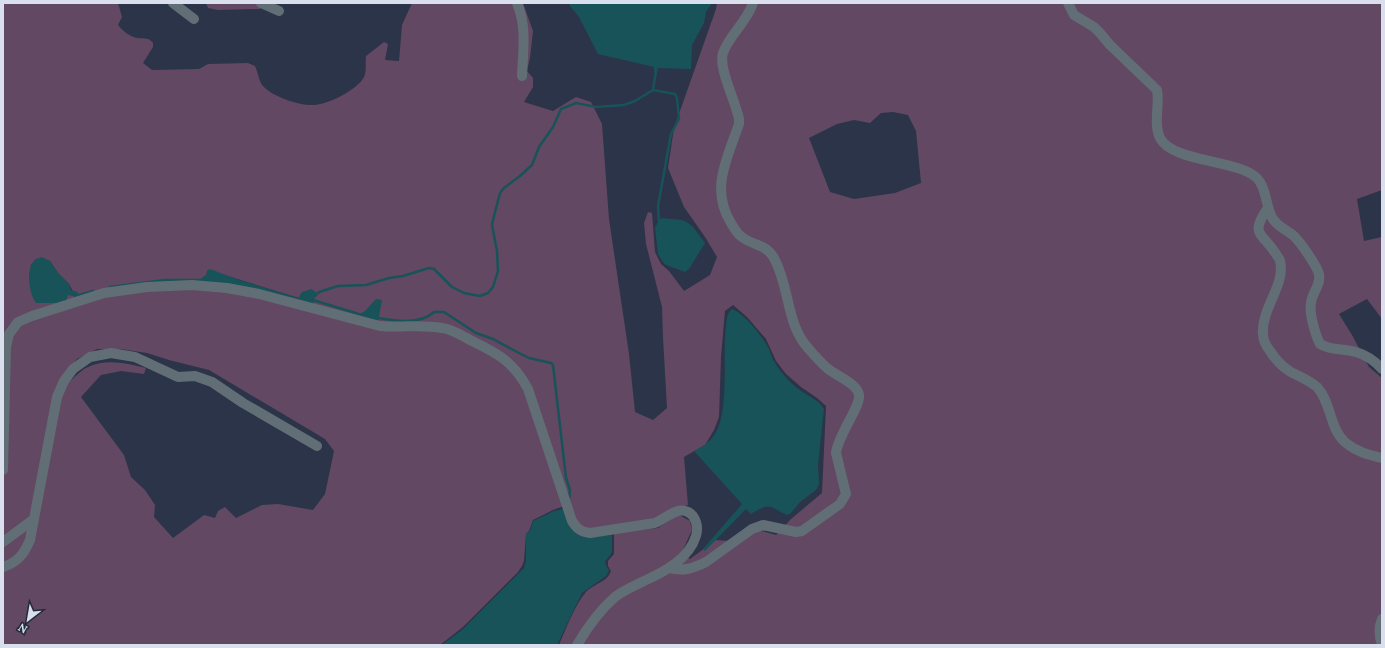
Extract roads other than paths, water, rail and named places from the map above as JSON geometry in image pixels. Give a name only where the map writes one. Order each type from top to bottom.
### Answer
[{"type":"street","points":[[173,3],[194,19]]},
{"type":"street","points":[[260,3],[279,11]]},
{"type":"street","points":[[517,3],[522,15],[524,31],[522,76]]},
{"type":"street","points":[[669,568],[677,571],[698,566],[706,562],[752,529],[763,525],[796,532],[802,531],[840,504],[846,494],[836,453],[836,447],[859,403],[859,395],[851,384],[828,368],[802,340],[795,329],[782,280],[774,258],[768,250],[741,237],[728,219],[721,200],[720,181],[739,124],[739,119],[722,63],[723,54],[728,43],[750,11],[753,3]]},
{"type":"street","points":[[1068,3],[1074,15],[1097,30],[1110,45],[1157,90],[1157,126],[1159,137],[1170,149],[1243,170],[1255,176],[1260,182],[1273,219],[1301,243],[1318,272],[1320,280],[1311,301],[1310,308],[1320,344],[1332,349],[1356,352],[1366,356],[1382,369]]},
{"type":"street","points":[[1268,208],[1260,219],[1258,225],[1259,232],[1265,241],[1272,247],[1280,261],[1280,276],[1277,288],[1270,300],[1265,315],[1263,334],[1265,344],[1282,366],[1307,380],[1317,388],[1325,399],[1334,425],[1345,443],[1363,454],[1382,458]]},
{"type":"street","points":[[3,470],[6,347],[9,334],[18,322],[32,316],[104,294],[147,287],[185,285],[227,288],[259,294],[380,326],[395,328],[421,326],[444,328],[455,332],[502,357],[514,367],[522,378],[528,388],[572,521],[579,530],[590,532],[655,523],[677,511],[683,511],[690,514],[695,519],[697,526],[694,542],[684,556],[669,568],[628,588],[615,597],[585,631],[577,645]]},
{"type":"street","points":[[3,567],[19,559],[26,551],[30,540],[58,397],[64,381],[73,368],[90,357],[111,353],[135,357],[178,377],[195,376],[212,382],[243,403],[317,446]]},
{"type":"street","points":[[3,542],[34,519]]},
{"type":"street","points":[[1382,619],[1379,628],[1382,645]]},
{"type":"waterway","points":[[653,90],[656,71]]},
{"type":"waterway","points":[[314,297],[319,292],[338,286],[366,285],[429,268],[434,269],[452,287],[464,293],[480,296],[488,293],[493,287],[498,271],[497,251],[492,225],[500,193],[532,165],[539,147],[553,127],[561,109],[576,103],[596,107],[624,105],[635,101],[653,90],[675,94],[677,98],[679,119],[671,134],[658,206],[659,222]]},
{"type":"waterway","points":[[110,287],[165,280],[204,280]]},
{"type":"waterway","points":[[75,294],[79,295],[93,291]]},
{"type":"waterway","points":[[313,300],[362,315]]},
{"type":"waterway","points":[[378,318],[407,321],[422,319],[434,312],[444,312],[476,333],[493,339],[529,358],[551,363],[553,365],[566,478],[570,490],[569,500]]}]
